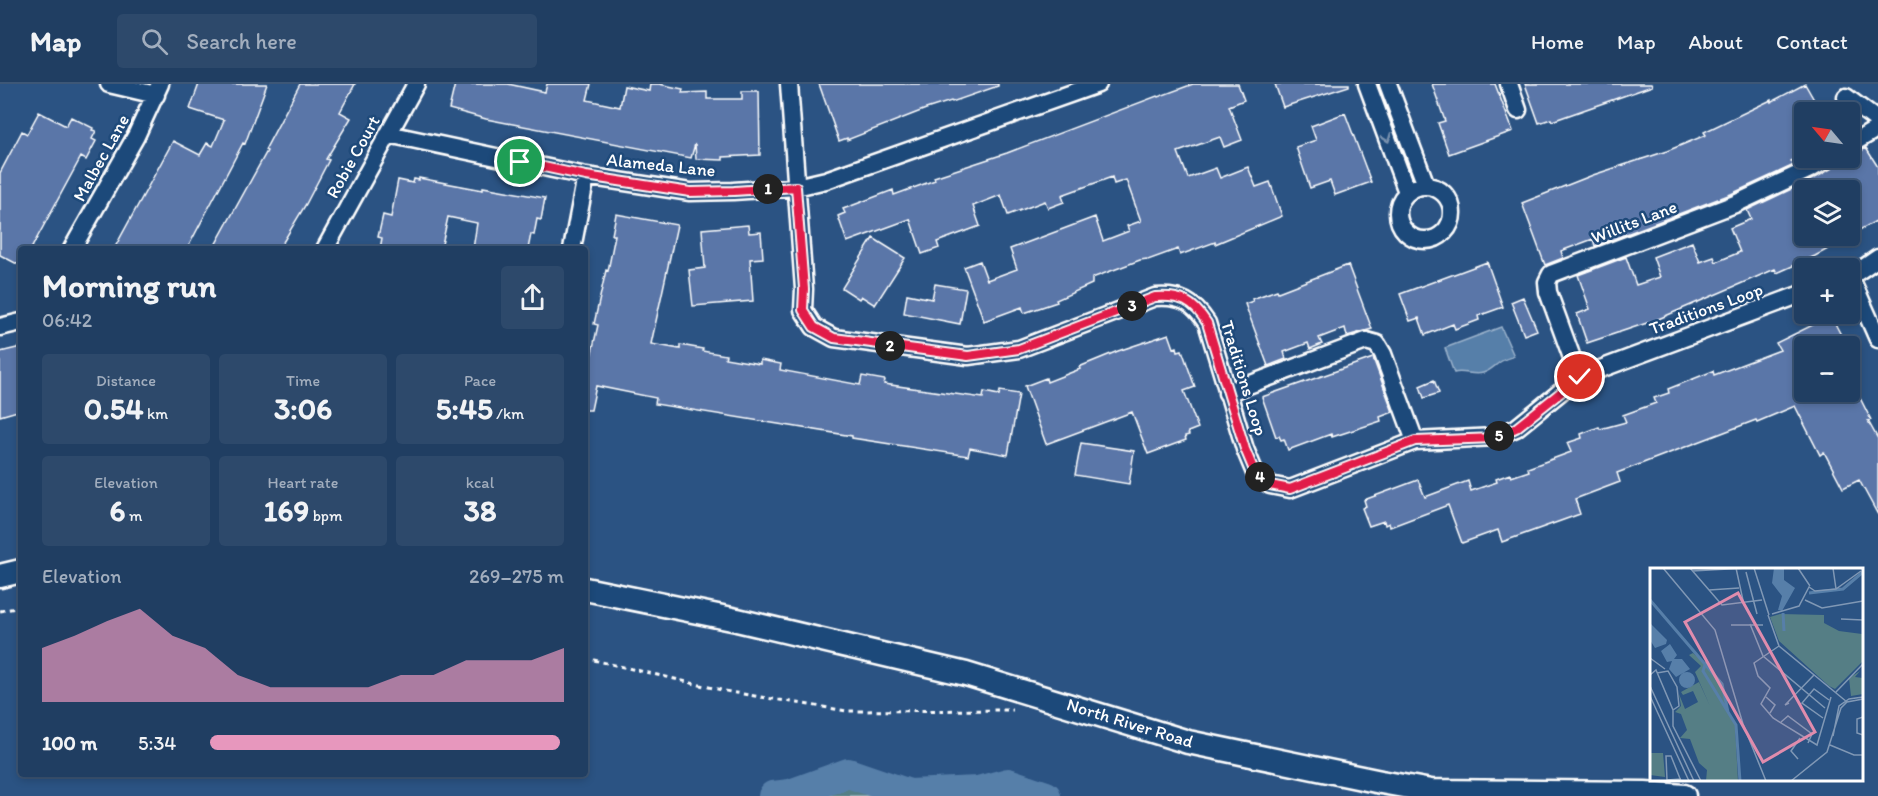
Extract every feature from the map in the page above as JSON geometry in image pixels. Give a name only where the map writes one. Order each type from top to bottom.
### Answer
[{"type":"main road","points":[[0,576],[18,572]]},
{"type":"main road","name":"North River Road","points":[[588,590],[737,620],[966,674],[1188,742],[1381,782],[1431,791],[1645,793],[1684,796]]},
{"type":"street","points":[[109,84],[158,89]]},
{"type":"street","name":"Robie Court","points":[[327,246],[416,84]]},
{"type":"street","name":"Traditions Loop","points":[[789,84],[804,289],[803,310],[814,327],[834,338],[968,356],[1019,349],[1155,297],[1169,296],[1182,300],[1197,308],[1207,323],[1245,449],[1255,473],[1270,485],[1290,489],[1415,441],[1495,438],[1516,428],[1580,377],[1794,297]]},
{"type":"street","name":"Alameda Lane","points":[[388,134],[586,176],[690,192],[796,187],[826,180],[1098,84]]},
{"type":"street","points":[[1367,84],[1407,192]]},
{"type":"street","points":[[1388,84],[1426,185]]},
{"type":"street","points":[[1509,84],[1518,110]]},
{"type":"street","name":"Malbec Lane","points":[[74,246],[136,136],[158,89]]},
{"type":"street","points":[[1846,97],[1878,122]]},
{"type":"street","points":[[1860,139],[1878,128]]},
{"type":"street","name":"Willits Lane","points":[[1580,377],[1548,292],[1546,282],[1551,274],[1735,204],[1812,168]]},
{"type":"street","points":[[573,246],[586,176]]},
{"type":"street","points":[[1426,185],[1438,189],[1448,199],[1452,212],[1449,225],[1440,235],[1427,240],[1414,238],[1404,229],[1398,217],[1400,203],[1407,192],[1426,185]]},
{"type":"street","points":[[1860,270],[1878,258]]},
{"type":"street","points":[[1860,299],[1878,339]]},
{"type":"street","points":[[0,327],[18,323]]},
{"type":"street","points":[[1227,393],[1366,341],[1377,344],[1383,354],[1415,441]]},
{"type":"path","points":[[0,610],[18,607]]},
{"type":"path","points":[[588,659],[730,692],[848,711],[1024,710]]},
{"type":"green space","points":[[852,783],[905,796],[814,796]]},
{"type":"water","points":[[1501,327],[1514,356],[1483,373],[1454,373],[1445,348]]},
{"type":"building","points":[[199,84],[267,84],[245,144],[243,143],[189,246],[116,246],[173,141],[200,155],[207,143],[213,146],[224,120],[190,109]]},
{"type":"building","points":[[300,84],[355,84],[340,112],[351,118],[326,159],[329,160],[281,246],[215,246],[267,151],[265,150]]},
{"type":"building","points":[[455,84],[508,84],[545,92],[547,84],[591,84],[587,100],[620,107],[624,86],[649,91],[650,84],[659,84],[683,89],[682,93],[707,92],[707,99],[742,99],[742,91],[759,91],[760,155],[723,157],[723,160],[696,159],[695,144],[691,158],[486,119],[449,109]]},
{"type":"building","points":[[819,84],[998,84],[998,86],[926,109],[847,140],[847,138],[839,141]]},
{"type":"building","points":[[1193,84],[1238,84],[1244,100],[1229,106],[1242,140],[1224,147],[1220,137],[1178,152],[1188,178],[1216,168],[1220,178],[1248,167],[1256,187],[1270,182],[1282,216],[1215,244],[1215,242],[1180,255],[1178,249],[1092,278],[1092,284],[1056,300],[1057,302],[1024,313],[1022,307],[984,321],[964,267],[980,261],[987,280],[1017,269],[1010,249],[1095,217],[1103,241],[1129,231],[1127,226],[1141,221],[1126,180],[1114,184],[1112,177],[1062,195],[1064,202],[1048,208],[1045,201],[1008,215],[1001,195],[973,206],[980,226],[937,242],[939,248],[922,254],[910,219],[847,242],[838,216],[845,213],[843,209],[893,190],[894,195],[935,180],[934,177],[1007,153]]},
{"type":"building","points":[[1275,84],[1349,84],[1349,86],[1283,107]]},
{"type":"building","points":[[1432,84],[1495,84],[1513,131],[1449,154],[1438,123],[1445,121]]},
{"type":"building","points":[[1525,84],[1651,84],[1652,86],[1552,121],[1551,119],[1539,123]]},
{"type":"building","points":[[1805,84],[1815,102],[1794,102],[1794,159],[1791,161],[1794,165],[1731,194],[1595,246],[1593,239],[1561,251],[1563,258],[1545,265],[1522,203],[1593,175],[1667,151],[1706,135],[1704,132],[1771,100],[1771,102]]},
{"type":"building","points":[[39,112],[66,126],[71,117],[93,128],[92,130],[96,131],[92,139],[96,141],[86,160],[81,157],[33,246],[18,246],[18,264],[0,255],[0,173],[22,131],[27,134]]},
{"type":"building","points":[[1345,113],[1371,182],[1335,195],[1330,181],[1310,188],[1296,147],[1316,140],[1311,126]]},
{"type":"building","points":[[1866,148],[1878,167],[1878,220],[1860,230],[1860,180],[1811,180],[1832,168],[1860,168],[1860,152]]},
{"type":"building","points":[[419,178],[483,190],[483,187],[545,198],[541,220],[537,219],[534,235],[531,234],[529,246],[473,246],[477,223],[448,217],[442,246],[381,246],[382,238],[378,237],[383,215],[391,217],[398,180],[413,183],[414,179],[419,180]]},
{"type":"building","points":[[1794,188],[1794,246],[1834,246],[1811,258],[1794,258],[1794,265],[1777,273],[1775,269],[1656,320],[1587,343],[1577,314],[1590,309],[1578,275],[1626,257],[1636,285],[1660,277],[1653,257],[1692,242],[1700,262],[1714,257],[1716,262],[1740,252],[1730,228],[1751,219],[1747,210]]},
{"type":"building","points":[[616,214],[677,225],[651,344],[680,349],[680,345],[726,355],[725,358],[760,364],[760,360],[781,364],[780,370],[860,385],[862,376],[885,380],[884,384],[983,398],[984,392],[999,395],[1000,391],[1019,394],[1008,455],[970,448],[968,456],[852,438],[852,436],[655,404],[656,398],[596,386],[591,410],[588,410],[588,361],[590,361],[598,325],[594,324],[606,270],[608,271],[615,235],[612,235]]},
{"type":"building","points":[[748,225],[749,233],[761,232],[763,258],[750,259],[753,301],[693,306],[689,270],[705,268],[702,229]]},
{"type":"building","points":[[873,238],[905,258],[875,305],[861,296],[859,299],[842,288]]},
{"type":"building","points":[[1487,262],[1503,307],[1478,316],[1479,320],[1455,329],[1453,324],[1425,335],[1419,318],[1410,321],[1400,294]]},
{"type":"building","points":[[1348,265],[1372,329],[1347,336],[1345,328],[1319,338],[1322,344],[1310,349],[1308,343],[1284,352],[1286,359],[1268,366],[1245,304],[1253,301],[1252,299],[1277,290],[1278,292]]},
{"type":"building","points":[[935,284],[966,289],[960,324],[904,313],[907,294],[932,299]]},
{"type":"building","points":[[1523,297],[1537,330],[1524,335],[1511,302]]},
{"type":"building","points":[[1815,324],[1835,324],[1840,336],[1794,336],[1794,402],[1860,402],[1860,398],[1871,420],[1868,421],[1878,439],[1878,515],[1859,480],[1843,488],[1824,452],[1820,455],[1795,406],[1617,473],[1620,482],[1575,499],[1580,514],[1502,542],[1498,530],[1462,543],[1448,505],[1390,527],[1389,523],[1385,525],[1384,521],[1369,526],[1362,508],[1366,506],[1364,500],[1418,480],[1425,497],[1468,481],[1471,491],[1497,482],[1496,479],[1510,474],[1511,477],[1529,471],[1528,468],[1571,452],[1567,443],[1582,438],[1581,434],[1599,427],[1600,429],[1626,422],[1623,415],[1656,403],[1654,398],[1669,393],[1668,389],[1713,371],[1714,375],[1780,350],[1776,343]]},
{"type":"building","points":[[1169,334],[1174,348],[1177,347],[1178,351],[1182,350],[1195,387],[1184,391],[1198,428],[1188,432],[1189,435],[1185,436],[1186,440],[1148,454],[1132,412],[1046,444],[1025,386],[1046,378],[1047,382],[1118,351]]},
{"type":"building","points":[[18,348],[18,411],[0,416],[0,352]]},
{"type":"building","points":[[1373,358],[1393,412],[1380,417],[1381,421],[1332,437],[1331,434],[1288,450],[1284,439],[1276,437],[1262,397]]},
{"type":"building","points":[[1434,380],[1439,393],[1424,398],[1420,386]]},
{"type":"building","points":[[1081,443],[1134,451],[1129,484],[1075,475]]},
{"type":"waterway","points":[[773,796],[790,794],[848,773],[909,794],[978,791],[1008,783],[1046,796]]},
{"type":"route","points":[[520,162],[586,176],[690,192],[796,187],[804,289],[803,310],[814,327],[834,338],[968,356],[1019,349],[1155,297],[1169,296],[1182,300],[1197,308],[1207,323],[1245,449],[1255,473],[1270,485],[1290,489],[1415,441],[1495,438],[1516,428],[1580,377]]}]
